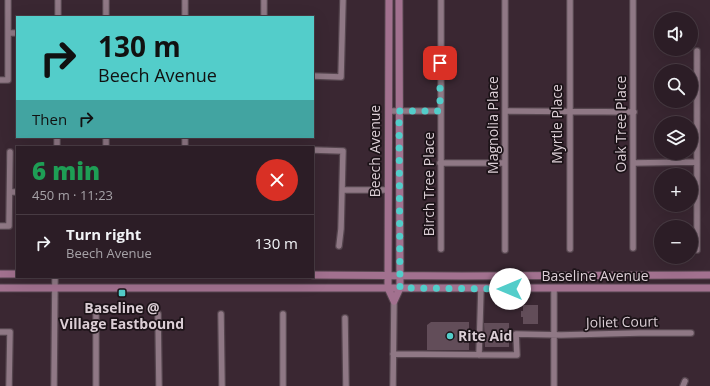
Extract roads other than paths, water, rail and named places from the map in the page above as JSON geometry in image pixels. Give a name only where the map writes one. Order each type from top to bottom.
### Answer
[{"type":"main road","name":"Beech Avenue","points":[[389,0],[388,288],[394,301]]},
{"type":"main road","name":"Beech Avenue","points":[[394,301],[400,288],[399,0]]},
{"type":"main road","points":[[0,274],[16,274]]},
{"type":"main road","name":"Baseline Avenue","points":[[314,275],[710,275]]},
{"type":"main road","name":"Baseline Avenue","points":[[0,288],[710,288]]},
{"type":"street","points":[[0,80],[8,80],[8,0]]},
{"type":"street","points":[[58,0],[58,16]]},
{"type":"street","points":[[106,0],[106,16]]},
{"type":"street","points":[[184,0],[185,16]]},
{"type":"street","points":[[264,0],[264,16]]},
{"type":"street","points":[[314,76],[341,77],[342,0]]},
{"type":"street","name":"Birch Tree Place","points":[[441,0],[441,248]]},
{"type":"street","name":"Magnolia Place","points":[[505,0],[505,250]]},
{"type":"street","name":"Myrtle Place","points":[[570,0],[570,249]]},
{"type":"street","name":"Oak Tree Place","points":[[633,0],[633,248]]},
{"type":"street","points":[[8,33],[16,33]]},
{"type":"street","points":[[697,56],[697,220]]},
{"type":"street","points":[[388,111],[440,111]]},
{"type":"street","points":[[505,112],[634,112]]},
{"type":"street","points":[[314,150],[343,151],[341,229],[339,246]]},
{"type":"street","points":[[0,226],[10,226],[10,152]]},
{"type":"street","points":[[633,163],[697,162]]},
{"type":"street","points":[[440,163],[505,163]]},
{"type":"street","points":[[342,190],[388,190]]},
{"type":"street","points":[[10,192],[16,192]]},
{"type":"street","points":[[54,386],[55,278]]},
{"type":"street","points":[[393,354],[479,355],[481,288]]},
{"type":"street","points":[[554,289],[554,386]]},
{"type":"street","name":"Beech Avenue","points":[[393,386],[394,301]]},
{"type":"street","points":[[96,314],[96,386]]},
{"type":"street","points":[[158,314],[159,386]]},
{"type":"street","points":[[221,314],[222,386]]},
{"type":"street","points":[[283,314],[283,386]]},
{"type":"street","points":[[345,318],[346,386]]},
{"type":"street","points":[[0,332],[10,332],[9,386]]},
{"type":"street","name":"Joliet Court","points":[[479,355],[517,355],[516,334],[691,334]]},
{"type":"place","name":"Baseline @ Village Eastbound","points":[[122,293]]},
{"type":"place","name":"Rite Aid","points":[[450,336]]}]
